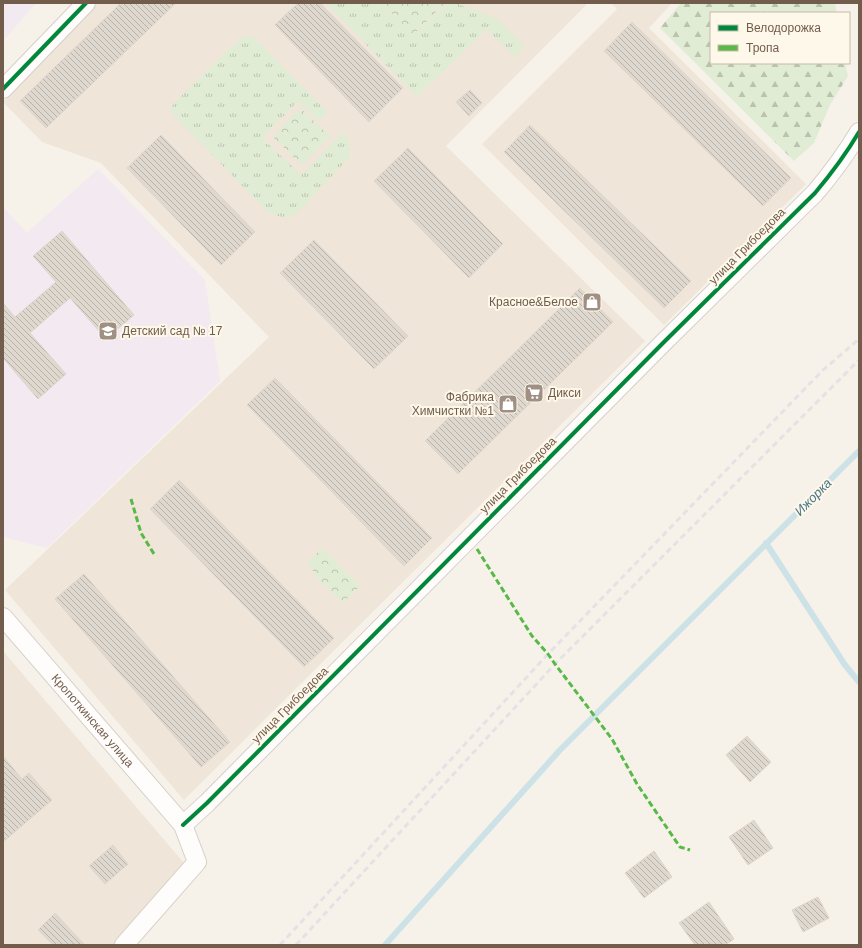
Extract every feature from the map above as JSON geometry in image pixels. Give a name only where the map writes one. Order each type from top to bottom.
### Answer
[{"type":"street","points":[[3,90],[86,3]]},
{"type":"street","name":"улица Грибоедова","points":[[183,825],[207,803],[664,342],[815,193],[834,171],[859,132]]},
{"type":"street","name":"Кропоткинская улица","points":[[3,617],[183,825]]},
{"type":"street","points":[[124,945],[197,862],[183,825]]},
{"type":"shaded area","points":[[3,3],[36,3],[3,41]]},
{"type":"shaded area","points":[[98,3],[584,3],[586,5],[446,146],[645,341],[184,800],[5,590],[269,337],[101,163],[42,142],[3,102]]},
{"type":"shaded area","points":[[611,3],[672,3],[649,28],[806,184],[664,325],[482,144],[617,9]]},
{"type":"shaded area","name":"Детский сад № 17","points":[[98,169],[205,280],[220,381],[47,548],[3,537],[3,207],[27,233]]},
{"type":"shaded area","points":[[3,651],[184,863],[113,945],[3,945]]},
{"type":"green space","points":[[326,3],[381,3],[413,36],[447,3],[455,3],[498,19],[525,46],[514,57],[487,29],[417,97]]},
{"type":"green space","points":[[382,3],[445,3],[413,35]]},
{"type":"green space","points":[[681,3],[835,3],[837,12],[710,12],[710,64],[845,64],[848,76],[830,105],[814,143],[794,161],[660,28]]},
{"type":"green space","points":[[247,36],[253,38],[263,46],[327,112],[319,121],[298,101],[262,138],[301,175],[344,131],[348,137],[350,147],[349,158],[295,215],[281,216],[268,212],[174,116],[171,111],[173,104],[241,38]]},
{"type":"green space","points":[[300,108],[330,136],[302,165],[273,137]]},
{"type":"green space","points":[[322,548],[360,586],[343,603],[317,578],[308,562]]},
{"type":"building","points":[[121,3],[176,3],[46,128],[20,101]]},
{"type":"building","points":[[298,3],[320,3],[403,88],[369,122],[275,25]]},
{"type":"building","points":[[632,22],[791,178],[763,206],[604,51]]},
{"type":"building","points":[[470,90],[482,103],[469,116],[456,102]]},
{"type":"building","points":[[530,125],[691,281],[664,308],[504,152]]},
{"type":"building","points":[[161,135],[255,232],[221,265],[127,168]]},
{"type":"building","points":[[408,148],[503,244],[469,278],[374,181]]},
{"type":"building","points":[[62,231],[134,315],[106,339],[70,298],[30,333],[66,374],[38,399],[3,358],[3,303],[15,317],[56,282],[33,256]]},
{"type":"building","points":[[314,240],[408,336],[374,369],[280,273]]},
{"type":"building","points":[[580,288],[613,322],[458,474],[425,441]]},
{"type":"building","points":[[275,378],[432,538],[404,566],[247,405]]},
{"type":"building","points":[[179,480],[334,638],[304,667],[150,509]]},
{"type":"building","points":[[84,574],[230,742],[201,767],[55,599]]},
{"type":"building","points":[[747,736],[771,762],[750,782],[726,755]]},
{"type":"building","points":[[3,756],[22,779],[29,773],[52,800],[3,842]]},
{"type":"building","points":[[754,820],[773,848],[748,865],[729,837]]},
{"type":"building","points":[[113,845],[128,864],[105,884],[89,866]]},
{"type":"building","points":[[654,851],[672,877],[644,898],[625,873]]},
{"type":"building","points":[[818,897],[829,918],[803,932],[792,910]]},
{"type":"building","points":[[709,902],[734,939],[725,945],[695,945],[679,923]]},
{"type":"building","points":[[55,913],[85,945],[53,945],[38,930]]},
{"type":"waterway","name":"Ижорка","points":[[385,945],[560,750],[859,451]]},
{"type":"waterway","points":[[766,543],[845,665],[859,682]]},
{"type":"railway","points":[[280,945],[548,654],[822,371],[859,339]]},
{"type":"railway","points":[[296,945],[555,664],[859,360]]},
{"type":"marked path","points":[[131,499],[141,533],[154,554]]},
{"type":"marked path","points":[[477,549],[532,636],[548,654],[612,739],[637,784],[680,847],[690,850]]},
{"type":"cycle path","points":[[3,89],[86,3]]},
{"type":"cycle path","points":[[183,825],[207,803],[664,342],[815,193],[838,164],[859,132]]},
{"type":"place","name":"Красное&Белое","points":[[592,302]]},
{"type":"place","name":"Детский сад № 17","points":[[108,331]]},
{"type":"place","name":"Дикси","points":[[534,393]]},
{"type":"place","name":"Фабрика Химчистки №1","points":[[508,404]]}]
